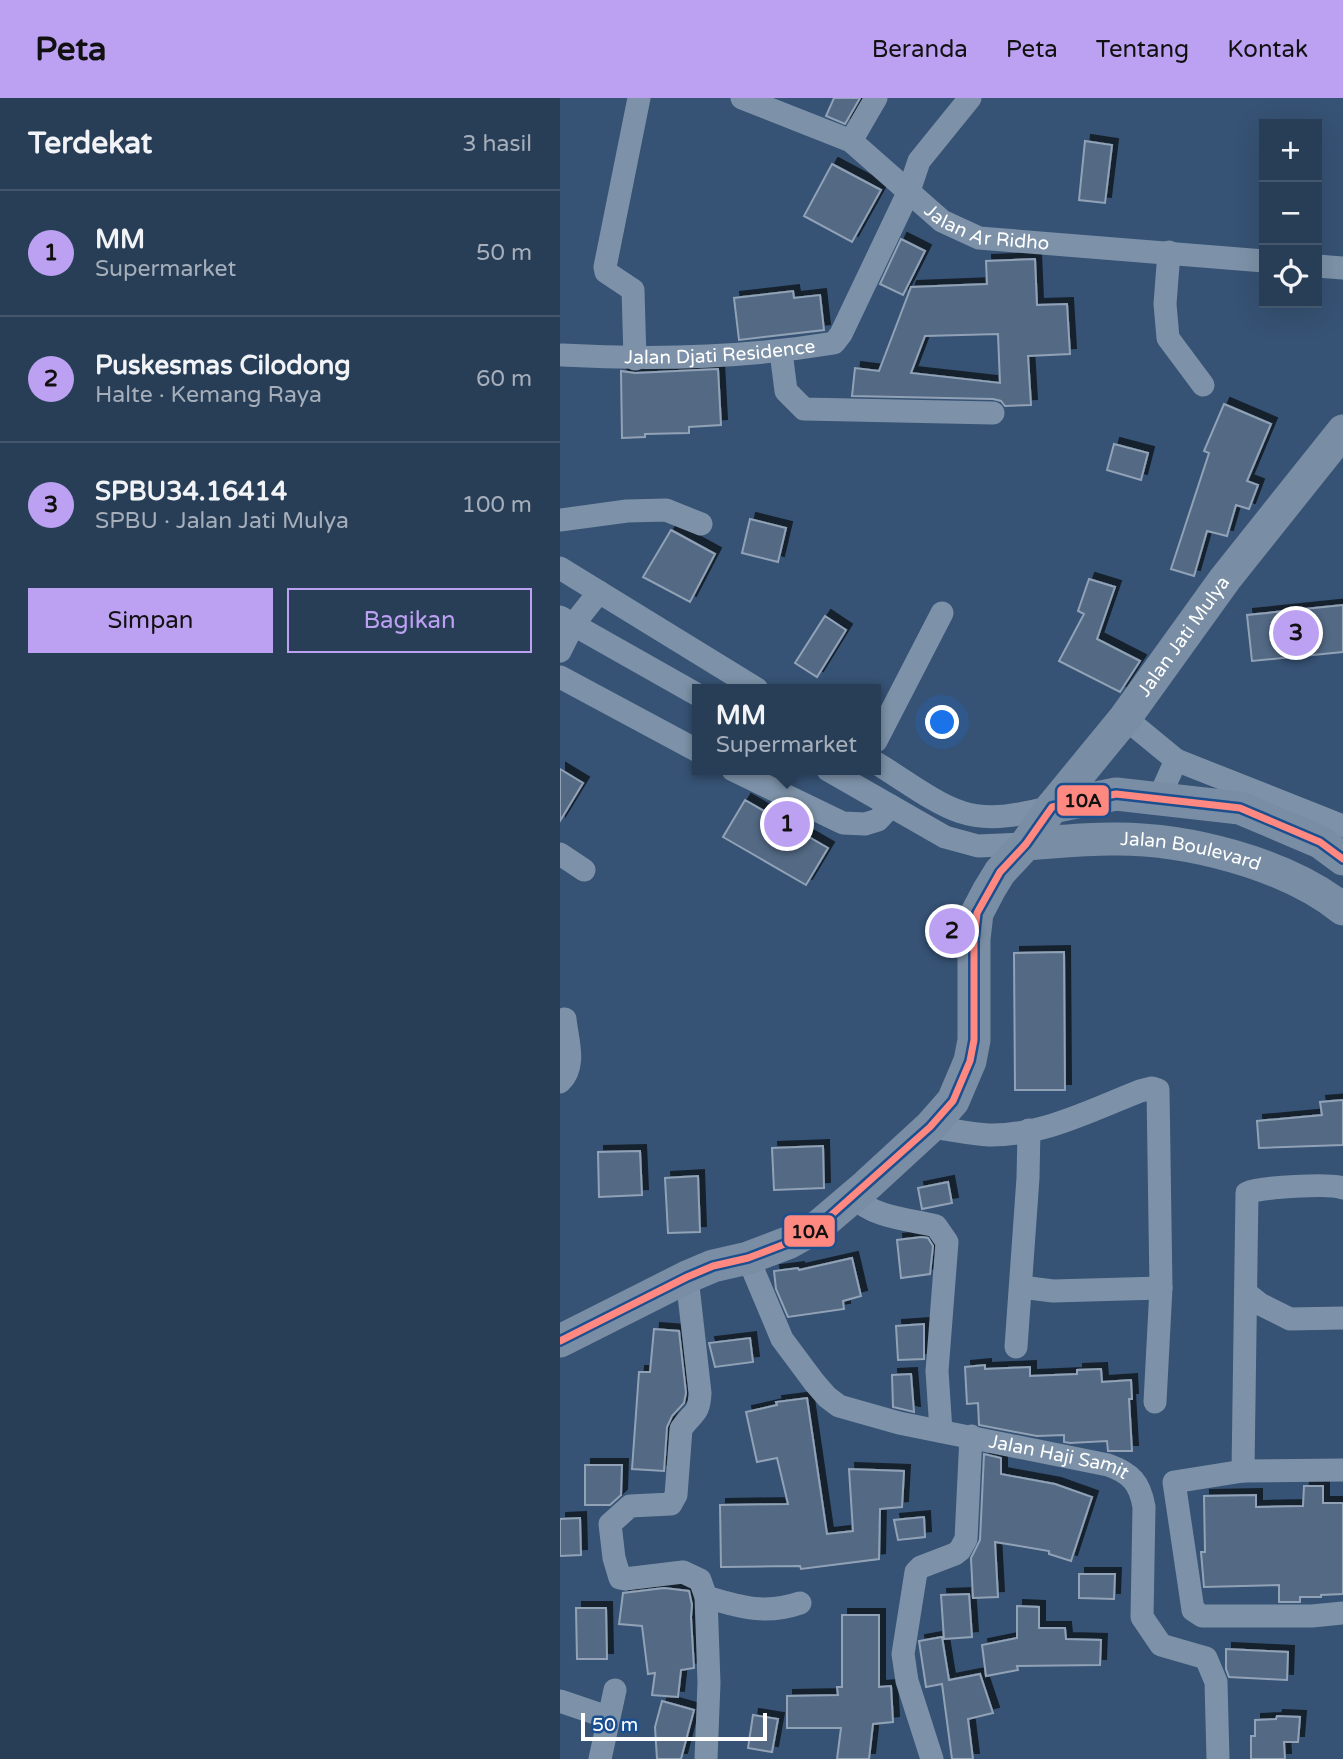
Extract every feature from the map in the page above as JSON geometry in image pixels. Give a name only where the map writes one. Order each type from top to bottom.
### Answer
[{"type":"main road","name":"Jalan Jati Mulya","points":[[560,1340],[687,1277],[713,1266],[748,1258],[810,1231],[854,1197],[953,1101],[970,1061],[974,1040],[973,961],[977,913],[1000,872],[1026,844],[1052,807],[1125,718],[1225,579],[1343,431]]},
{"type":"main road","points":[[1098,752],[1104,780],[1116,794]]},
{"type":"main road","points":[[1052,807],[1116,794],[1240,808],[1320,842],[1343,859]]},
{"type":"main road","name":"Jalan Boulevard","points":[[1026,844],[1114,839],[1198,847],[1267,867],[1325,895],[1343,909]]},
{"type":"street","points":[[635,359],[633,290],[607,272],[605,267],[639,98]]},
{"type":"street","name":"Jalan Ar Ridho","points":[[742,98],[851,141],[942,221],[979,238],[1259,261]]},
{"type":"street","points":[[851,141],[876,98]]},
{"type":"street","points":[[909,191],[919,161],[970,98]]},
{"type":"street","name":"Jalan Djati Residence","points":[[562,355],[635,359],[780,352],[834,343],[841,334],[909,191]]},
{"type":"street","points":[[1169,252],[1165,303],[1168,338],[1203,385]]},
{"type":"street","points":[[1322,266],[1343,268]]},
{"type":"street","points":[[780,352],[786,391],[804,409],[993,413]]},
{"type":"street","points":[[560,520],[627,510],[666,510],[701,524]]},
{"type":"street","points":[[560,568],[749,684]]},
{"type":"street","points":[[560,651],[567,621],[599,592]]},
{"type":"street","points":[[881,731],[942,613]]},
{"type":"street","points":[[567,621],[692,692]]},
{"type":"street","points":[[560,677],[692,748]]},
{"type":"street","points":[[1125,718],[1176,760],[1343,826]]},
{"type":"street","points":[[1159,798],[1176,760]]},
{"type":"street","points":[[881,765],[961,813],[985,817],[1020,814],[1052,807]]},
{"type":"street","points":[[743,775],[843,823],[865,824],[878,820],[891,806]]},
{"type":"street","points":[[837,775],[945,837],[978,846],[1026,844]]},
{"type":"street","points":[[560,854],[584,870]]},
{"type":"street","points":[[560,1082],[567,1074],[570,1063],[565,1019]]},
{"type":"street","points":[[930,1126],[990,1135],[1029,1130],[1055,1125],[1140,1091],[1152,1088],[1158,1090],[1161,1289],[1155,1402]]},
{"type":"street","points":[[1016,1347],[1029,1130]]},
{"type":"street","points":[[1243,1471],[1248,1192],[1317,1186],[1343,1188]]},
{"type":"street","points":[[854,1197],[861,1205],[875,1213],[936,1226],[947,1242],[937,1371],[941,1431]]},
{"type":"street","name":"Jalan Haji Samit","points":[[748,1258],[782,1339],[827,1397],[839,1406],[898,1423],[1108,1465],[1134,1478],[1143,1497],[1144,1507],[1142,1617],[1161,1645],[1206,1658],[1216,1682],[1217,1759]]},
{"type":"street","points":[[687,1277],[700,1401],[696,1415],[681,1429],[677,1495],[671,1504],[630,1506],[610,1524],[614,1558],[620,1578],[683,1572],[700,1580],[706,1597],[709,1683],[706,1759]]},
{"type":"street","points":[[1021,1287],[1064,1291],[1161,1289]]},
{"type":"street","points":[[1246,1293],[1260,1304],[1290,1319],[1343,1318]]},
{"type":"street","points":[[932,1759],[907,1681],[904,1654],[916,1572],[921,1567],[960,1550],[966,1539],[971,1436]]},
{"type":"street","points":[[1343,1470],[1243,1471],[1174,1482],[1193,1610],[1202,1616],[1312,1616],[1343,1613]]},
{"type":"street","points":[[706,1597],[741,1607],[771,1611],[800,1604]]},
{"type":"street","points":[[600,1759],[615,1690]]},
{"type":"street","points":[[560,1701],[607,1717]]},
{"type":"building","points":[[834,98],[860,98],[845,124],[826,116]]},
{"type":"building","points":[[1085,141],[1112,145],[1105,203],[1079,200]]},
{"type":"building","points":[[832,164],[881,190],[852,242],[804,216]]},
{"type":"building","points":[[901,239],[925,251],[903,295],[880,284]]},
{"type":"building","points":[[1035,259],[1037,305],[1067,304],[1070,354],[1028,356],[1031,405],[1005,406],[1001,401],[993,399],[852,396],[855,368],[879,371],[911,287],[987,284],[986,261]],"holes":[[[998,334],[1000,383],[911,373],[925,336]]]},
{"type":"building","points":[[793,291],[794,298],[820,295],[824,330],[739,340],[734,298]]},
{"type":"building","points":[[718,369],[721,425],[689,427],[689,433],[645,434],[645,437],[622,438],[621,371],[635,373]]},
{"type":"building","points":[[1224,404],[1271,424],[1247,481],[1258,485],[1249,509],[1236,505],[1227,536],[1207,531],[1194,576],[1171,569],[1209,453],[1204,451]]},
{"type":"building","points":[[1114,444],[1148,453],[1141,480],[1107,470]]},
{"type":"building","points":[[750,519],[786,528],[778,562],[742,553]]},
{"type":"building","points":[[671,530],[715,554],[690,602],[643,577]]},
{"type":"building","points":[[1089,579],[1115,587],[1097,639],[1140,661],[1120,692],[1059,661],[1084,614],[1078,611]]},
{"type":"building","points":[[1343,605],[1343,652],[1252,661],[1247,615]]},
{"type":"building","points":[[825,616],[846,630],[817,677],[795,663]]},
{"type":"building","points":[[560,769],[583,783],[560,821]]},
{"type":"building","points":[[745,800],[828,848],[806,885],[723,837]]},
{"type":"building","points":[[1064,952],[1065,1090],[1015,1090],[1014,953]]},
{"type":"building","points":[[1343,1100],[1343,1145],[1259,1148],[1257,1121],[1322,1115],[1320,1102]]},
{"type":"building","points":[[823,1146],[824,1188],[774,1190],[772,1148]]},
{"type":"building","points":[[640,1151],[642,1195],[599,1197],[598,1152]]},
{"type":"building","points":[[698,1176],[700,1232],[668,1233],[665,1178]]},
{"type":"building","points":[[948,1182],[952,1203],[922,1209],[918,1188]]},
{"type":"building","points":[[928,1238],[933,1246],[930,1274],[901,1278],[897,1240]]},
{"type":"building","points":[[852,1258],[861,1296],[843,1301],[844,1309],[788,1317],[776,1289],[774,1271],[799,1270]]},
{"type":"building","points":[[924,1324],[924,1359],[898,1360],[896,1326]]},
{"type":"building","points":[[654,1329],[679,1331],[686,1393],[684,1403],[672,1416],[667,1427],[664,1471],[632,1469],[639,1372],[650,1372]]},
{"type":"building","points":[[750,1338],[753,1362],[715,1367],[709,1343]]},
{"type":"building","points":[[985,1365],[985,1369],[1030,1367],[1030,1376],[1077,1374],[1077,1370],[1101,1369],[1102,1382],[1131,1380],[1132,1399],[1129,1399],[1132,1451],[1108,1451],[1107,1441],[1070,1443],[1064,1442],[1064,1435],[1037,1436],[979,1425],[978,1403],[967,1404],[965,1367]]},
{"type":"building","points":[[911,1374],[914,1412],[893,1407],[892,1375]]},
{"type":"building","points":[[807,1398],[827,1534],[853,1531],[849,1469],[904,1471],[902,1507],[880,1509],[879,1559],[801,1569],[800,1566],[721,1567],[720,1505],[788,1504],[777,1458],[757,1462],[746,1412],[777,1405],[776,1402]]},
{"type":"building","points":[[984,1454],[1001,1458],[1001,1474],[1055,1484],[1092,1497],[1071,1561],[1049,1554],[1049,1551],[995,1542],[998,1597],[973,1598],[971,1558],[980,1540]]},
{"type":"building","points":[[585,1465],[622,1465],[621,1495],[610,1505],[585,1505]]},
{"type":"building","points":[[1304,1486],[1323,1486],[1323,1503],[1343,1503],[1343,1594],[1300,1597],[1300,1602],[1279,1602],[1279,1585],[1204,1587],[1201,1552],[1205,1552],[1204,1496],[1256,1495],[1256,1507],[1303,1506]]},
{"type":"building","points":[[924,1517],[925,1537],[898,1540],[894,1520]]},
{"type":"building","points":[[580,1518],[581,1555],[560,1556],[560,1519]]},
{"type":"building","points":[[1079,1574],[1115,1574],[1114,1599],[1079,1598]]},
{"type":"building","points":[[664,1588],[689,1591],[692,1605],[694,1668],[681,1670],[678,1697],[652,1695],[655,1673],[648,1674],[642,1626],[619,1624],[623,1593]]},
{"type":"building","points":[[969,1594],[972,1637],[944,1639],[941,1595]]},
{"type":"building","points":[[1017,1606],[1039,1607],[1039,1628],[1065,1628],[1066,1639],[1101,1640],[1100,1665],[1017,1666],[1018,1670],[986,1676],[982,1645],[1017,1638]]},
{"type":"building","points":[[576,1608],[606,1608],[607,1659],[577,1659]]},
{"type":"building","points":[[842,1615],[879,1615],[879,1687],[891,1686],[893,1722],[873,1724],[869,1759],[837,1759],[841,1728],[787,1728],[787,1696],[838,1695],[837,1687],[842,1687]]},
{"type":"building","points":[[942,1637],[949,1680],[980,1674],[993,1713],[968,1719],[973,1759],[952,1759],[942,1684],[926,1687],[919,1641]]},
{"type":"building","points":[[1226,1649],[1288,1652],[1287,1680],[1229,1677],[1226,1669]]},
{"type":"building","points":[[662,1701],[694,1710],[681,1759],[657,1759],[655,1727]]},
{"type":"building","points":[[753,1715],[778,1719],[772,1752],[748,1748]]},
{"type":"building","points":[[1277,1716],[1300,1717],[1298,1742],[1284,1742],[1285,1759],[1251,1759],[1251,1736],[1255,1736],[1255,1720],[1276,1719]]},
{"type":"transit line","name":"10A","points":[[560,1341],[687,1277],[790,1242],[820,1225],[930,1127],[953,1101],[970,1061],[974,1040],[974,939],[977,913],[1000,872],[1026,844],[1052,807],[1116,794],[1240,808],[1320,842],[1343,859]]},
{"type":"place","name":"SPBU34.16414","points":[[1296,633]]},
{"type":"place","name":"MM","points":[[787,824]]},
{"type":"place","name":"Puskesmas Cilodong","points":[[952,931]]}]
